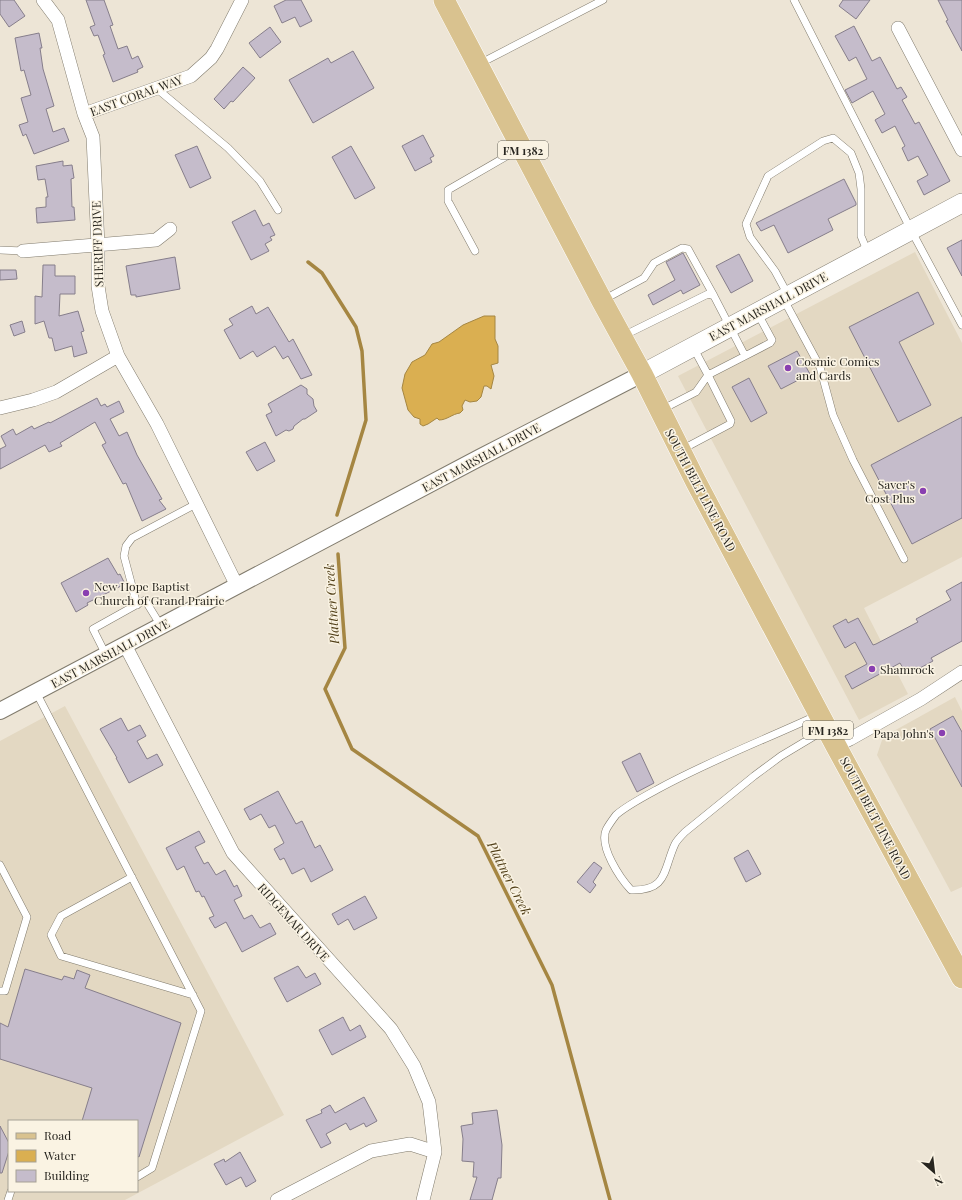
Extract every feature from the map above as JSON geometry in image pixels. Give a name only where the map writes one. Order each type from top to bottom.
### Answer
[{"type":"main road","name":"SOUTH BELT LINE ROAD","points":[[444,0],[477,65],[642,374],[680,450],[962,978]]},
{"type":"main road","name":"EAST MARSHALL DRIVE","points":[[642,374],[962,203]]},
{"type":"street","name":"SHERIFF DRIVE","points":[[43,0],[58,20],[84,114],[93,137],[98,246],[98,286],[102,311],[118,356],[157,424],[237,586]]},
{"type":"street","name":"EAST CORAL WAY","points":[[84,114],[191,76],[211,58],[217,50],[242,0]]},
{"type":"street","points":[[898,28],[962,150]]},
{"type":"street","points":[[23,251],[156,240],[170,229]]},
{"type":"street","points":[[0,408],[33,400],[56,392],[118,356]]},
{"type":"street","name":"EAST MARSHALL DRIVE","points":[[0,711],[479,458],[642,374]]},
{"type":"street","name":"RIDGEMAR DRIVE","points":[[125,645],[232,853],[391,1029],[414,1066],[429,1102],[435,1152],[423,1200]]},
{"type":"street","points":[[828,729],[850,739],[921,699],[962,672]]},
{"type":"street","points":[[277,1200],[371,1151],[410,1144],[435,1152]]},
{"type":"lane","points":[[477,65],[603,0]]},
{"type":"lane","points":[[794,0],[911,230],[962,325]]},
{"type":"lane","points":[[156,88],[205,127],[228,148],[260,181],[278,210]]},
{"type":"lane","points":[[868,253],[861,236],[861,189],[859,173],[850,153],[833,138],[823,141],[768,176],[746,224],[750,237],[775,271],[820,367],[833,415],[904,559]]},
{"type":"lane","points":[[475,251],[448,201],[448,190],[521,148]]},
{"type":"lane","points":[[602,301],[644,278],[654,263],[682,248],[688,249],[746,356]]},
{"type":"lane","points":[[0,250],[23,251]]},
{"type":"lane","points":[[621,337],[708,294],[714,296]]},
{"type":"lane","points":[[660,410],[696,392],[708,375],[770,343],[772,340],[757,312]]},
{"type":"lane","points":[[680,450],[730,424],[731,421],[693,346]]},
{"type":"lane","points":[[136,605],[124,556],[126,546],[132,538],[196,504]]},
{"type":"lane","points":[[106,655],[93,629],[144,600],[161,626]]},
{"type":"lane","points":[[36,692],[201,1011],[152,1168],[138,1176]]},
{"type":"lane","points":[[828,729],[781,756],[685,832],[676,842],[666,872],[660,881],[651,887],[641,890],[631,890],[622,881],[605,847],[606,831],[616,815],[675,780],[747,746],[779,733],[828,729]]},
{"type":"lane","points":[[0,865],[27,917],[5,991],[0,991]]},
{"type":"lane","points":[[132,877],[61,916],[51,935],[61,956],[193,995]]},
{"type":"shaded area","points":[[915,252],[962,343],[962,557],[864,608],[908,694],[859,720],[678,376]]},
{"type":"shaded area","points":[[955,697],[962,711],[962,887],[951,892],[877,755],[883,737]]},
{"type":"shaded area","points":[[65,706],[284,1115],[125,1200],[0,1200],[0,741]]},
{"type":"water","points":[[484,316],[495,316],[495,339],[498,346],[498,363],[491,365],[494,376],[491,389],[484,386],[481,397],[477,401],[470,402],[465,400],[462,406],[463,410],[460,413],[442,420],[437,418],[423,426],[420,424],[420,419],[414,417],[408,410],[402,388],[405,374],[412,362],[425,355],[432,344],[439,342],[463,325]]},
{"type":"building","points":[[0,0],[14,0],[25,16],[9,27],[0,14]]},
{"type":"building","points":[[86,0],[104,0],[113,25],[110,26],[118,49],[127,46],[132,59],[138,56],[143,67],[137,70],[138,72],[113,82],[103,55],[105,54],[98,35],[94,36],[90,27],[95,25]]},
{"type":"building","points":[[286,0],[301,0],[312,21],[300,27],[295,17],[282,23],[274,6]]},
{"type":"building","points":[[843,0],[870,0],[856,19],[839,6]]},
{"type":"building","points":[[938,0],[962,0],[962,51],[946,21],[948,20]]},
{"type":"building","points":[[854,26],[872,61],[880,57],[897,89],[901,87],[907,97],[902,100],[915,124],[919,122],[950,181],[924,195],[917,181],[928,175],[918,156],[908,161],[902,148],[905,146],[895,126],[882,133],[875,120],[885,114],[873,91],[852,103],[845,90],[867,79],[856,57],[849,61],[835,36]]},
{"type":"building","points":[[270,27],[281,42],[260,58],[249,43]]},
{"type":"building","points":[[39,33],[42,48],[40,48],[43,69],[54,106],[46,109],[53,132],[64,128],[69,141],[34,154],[26,134],[23,136],[19,125],[28,122],[21,98],[31,95],[24,70],[21,71],[15,38]]},
{"type":"building","points":[[353,51],[374,88],[313,123],[289,80],[328,58],[331,63]]},
{"type":"building","points":[[243,67],[255,78],[233,102],[231,101],[224,109],[214,99]]},
{"type":"building","points":[[423,135],[434,156],[430,158],[432,162],[415,171],[402,146]]},
{"type":"building","points":[[197,146],[211,178],[190,188],[175,155]]},
{"type":"building","points":[[351,146],[375,188],[355,199],[332,157]]},
{"type":"building","points":[[63,161],[63,166],[72,165],[74,178],[71,179],[72,207],[74,207],[75,220],[37,223],[36,208],[46,207],[46,197],[48,197],[45,179],[38,180],[36,166]]},
{"type":"building","points":[[844,179],[856,205],[828,219],[833,230],[788,253],[774,225],[761,231],[756,223]]},
{"type":"building","points":[[255,210],[263,226],[269,223],[275,235],[270,237],[272,240],[265,244],[269,251],[251,260],[232,222]]},
{"type":"building","points":[[962,240],[962,276],[947,248]]},
{"type":"building","points":[[683,253],[700,285],[683,294],[681,290],[653,305],[648,295],[675,280],[666,262]]},
{"type":"building","points":[[739,254],[753,281],[731,293],[716,266]]},
{"type":"building","points":[[175,257],[180,289],[136,297],[136,295],[131,295],[126,266]]},
{"type":"building","points":[[43,265],[55,265],[55,276],[75,276],[75,294],[60,294],[59,316],[78,311],[84,331],[81,332],[87,353],[74,357],[72,346],[55,351],[52,338],[49,338],[44,321],[35,324],[35,296],[42,297]]},
{"type":"building","points":[[0,270],[16,270],[17,279],[0,280]]},
{"type":"building","points":[[918,292],[934,324],[899,342],[931,405],[898,422],[849,327]]},
{"type":"building","points":[[252,306],[256,314],[268,307],[289,342],[293,339],[312,375],[301,379],[288,356],[283,359],[275,346],[257,357],[253,351],[240,359],[224,330],[233,325],[229,319]]},
{"type":"building","points":[[22,321],[25,332],[14,336],[10,325]]},
{"type":"building","points":[[797,351],[810,374],[781,389],[768,366]]},
{"type":"building","points":[[749,378],[767,413],[751,422],[732,387]]},
{"type":"building","points":[[301,385],[307,389],[307,394],[313,399],[314,406],[317,411],[303,419],[294,426],[293,429],[289,431],[286,430],[276,436],[266,415],[272,412],[268,404]]},
{"type":"building","points":[[97,398],[101,406],[105,404],[107,407],[119,401],[124,412],[110,419],[119,436],[127,432],[137,455],[162,499],[159,500],[166,509],[142,521],[126,483],[123,484],[102,445],[106,443],[95,422],[60,443],[62,446],[49,452],[45,445],[0,469],[0,449],[6,446],[1,436],[13,429],[16,435],[32,426],[34,429],[49,422],[50,423]]},
{"type":"building","name":"Saver's Cost Plus","points":[[962,417],[962,518],[912,544],[871,465]]},
{"type":"building","points":[[265,442],[275,461],[257,471],[246,452]]},
{"type":"building","name":"New Hope Baptist Church of Grand Prairie","points":[[108,558],[118,575],[120,574],[125,584],[87,603],[88,605],[76,612],[61,583]]},
{"type":"building","points":[[962,582],[962,641],[931,658],[933,661],[907,675],[900,663],[852,689],[845,676],[867,664],[855,642],[845,648],[833,626],[846,619],[848,623],[858,618],[873,645],[876,644],[918,622],[916,619],[951,600],[946,591]]},
{"type":"building","points":[[953,716],[962,732],[962,787],[930,729]]},
{"type":"building","points":[[121,718],[128,731],[140,725],[146,736],[137,741],[147,759],[157,754],[163,765],[129,783],[117,758],[100,729]]},
{"type":"building","points":[[640,753],[654,783],[637,792],[622,762]]},
{"type":"building","points":[[278,791],[296,824],[302,821],[315,848],[320,845],[333,870],[311,882],[304,868],[292,874],[284,858],[280,860],[274,849],[284,843],[275,825],[269,828],[261,814],[250,820],[244,809]]},
{"type":"building","points":[[199,831],[205,842],[195,847],[204,864],[208,862],[216,875],[225,870],[234,887],[237,885],[242,896],[234,900],[244,919],[252,915],[260,928],[270,923],[276,934],[242,952],[226,922],[215,928],[209,918],[214,916],[204,896],[202,897],[199,891],[196,892],[184,866],[177,870],[166,848]]},
{"type":"building","points":[[748,850],[761,874],[746,882],[734,858]]},
{"type":"building","points":[[594,862],[602,868],[593,882],[596,885],[590,893],[577,882]]},
{"type":"building","points":[[365,896],[377,918],[354,930],[348,919],[338,925],[332,914]]},
{"type":"building","points":[[298,966],[306,978],[315,973],[321,984],[287,1002],[274,978]]},
{"type":"building","points":[[25,969],[62,980],[64,976],[74,979],[77,970],[90,975],[85,988],[181,1023],[139,1157],[138,1120],[82,1120],[92,1088],[0,1059],[0,1023],[8,1027]]},
{"type":"building","points":[[343,1017],[350,1031],[360,1025],[366,1037],[332,1055],[319,1030]]},
{"type":"building","points":[[364,1097],[377,1121],[366,1127],[364,1123],[350,1130],[346,1123],[326,1134],[331,1143],[321,1148],[306,1120],[322,1113],[321,1110],[330,1105],[335,1113]]},
{"type":"building","points":[[497,1110],[502,1145],[501,1178],[498,1178],[492,1200],[470,1200],[477,1177],[473,1177],[474,1162],[462,1161],[463,1139],[461,1126],[473,1124],[472,1113]]},
{"type":"building","points":[[0,1126],[8,1141],[8,1154],[2,1173],[0,1173]]},
{"type":"building","points":[[240,1152],[256,1181],[246,1187],[241,1177],[226,1185],[214,1164],[224,1159],[225,1162]]},
{"type":"waterway","name":"Plattner Creek","points":[[308,262],[322,273],[356,327],[362,351],[366,420],[337,515]]},
{"type":"waterway","name":"Plattner Creek","points":[[338,554],[345,648],[325,689],[352,749],[478,836],[552,985],[610,1200]]},
{"type":"place","name":"Cosmic Comics and Cards","points":[[788,368]]},
{"type":"place","name":"Saver's Cost Plus","points":[[923,491]]},
{"type":"place","name":"New Hope Baptist Church of Grand Prairie","points":[[86,593]]},
{"type":"place","name":"Shamrock","points":[[872,669]]},
{"type":"place","name":"Papa John's","points":[[942,733]]}]
